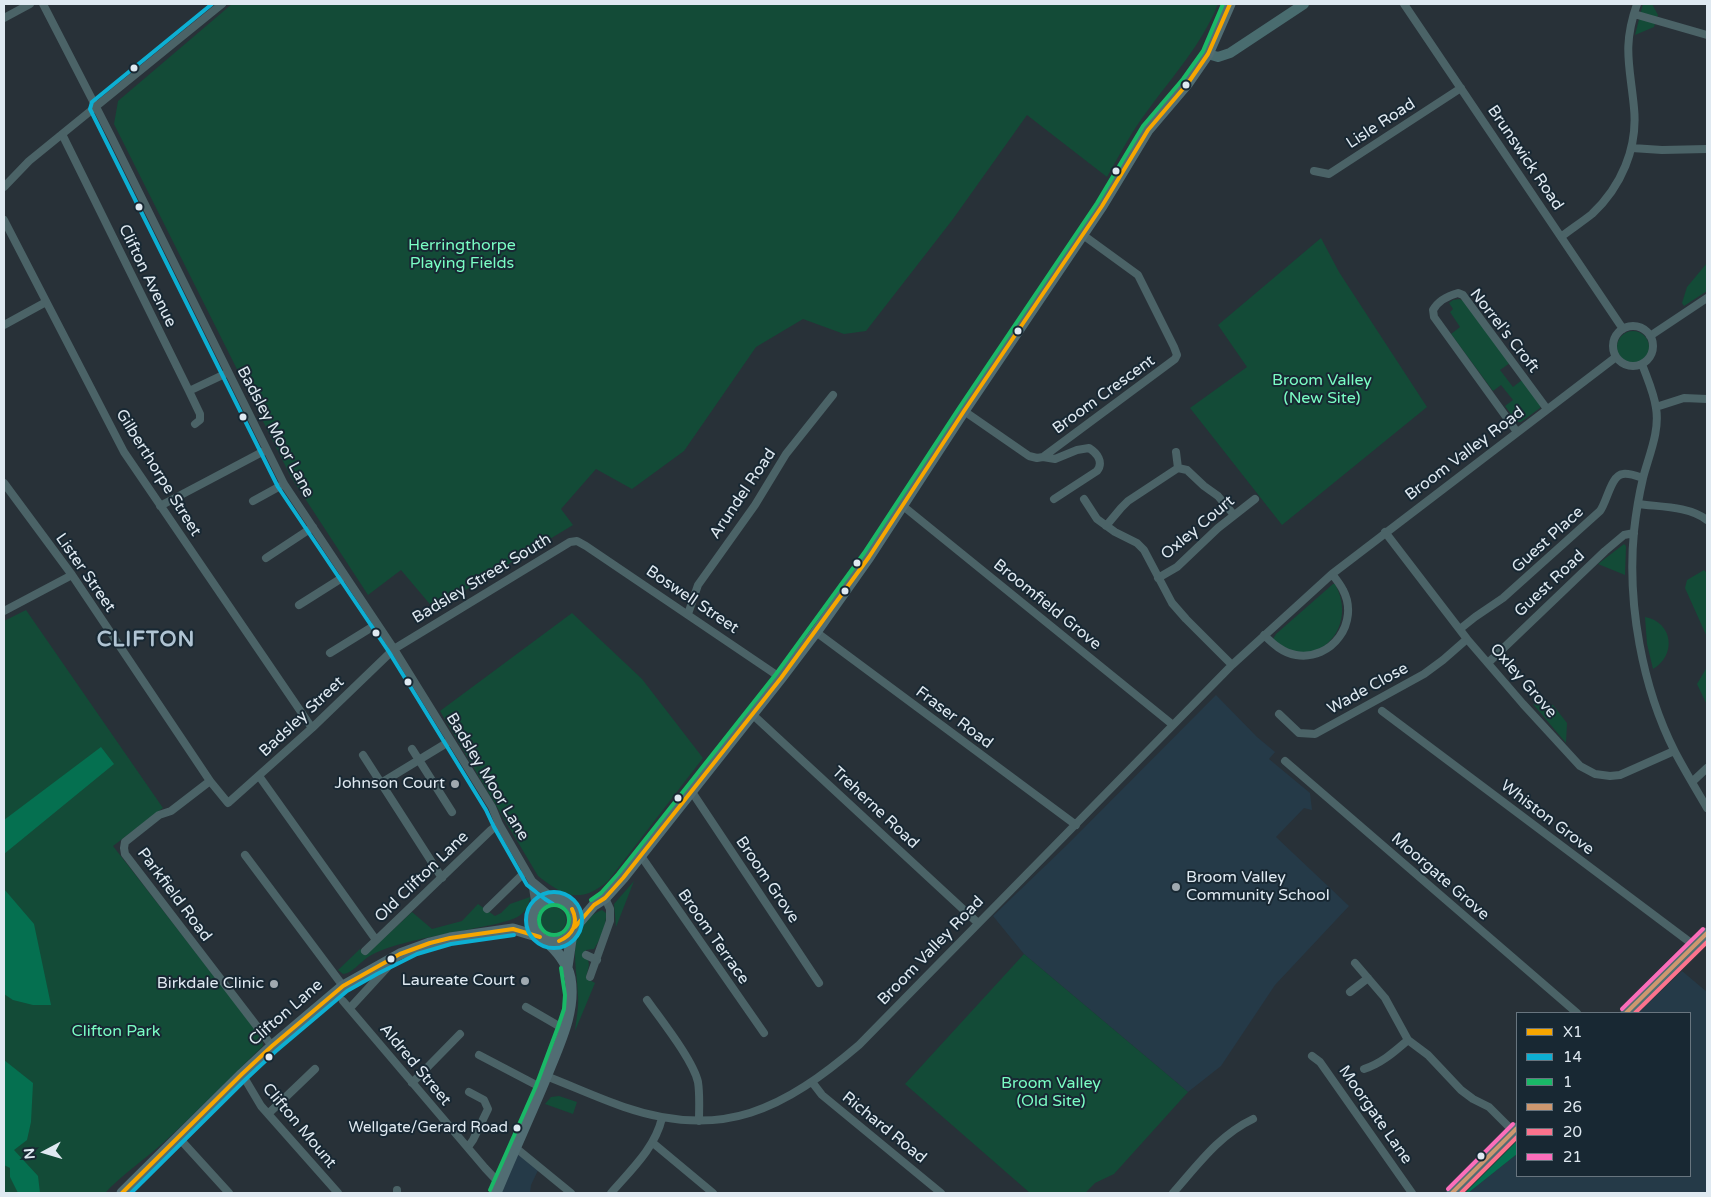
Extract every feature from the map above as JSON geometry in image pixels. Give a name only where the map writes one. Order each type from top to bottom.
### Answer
[{"type":"main road","points":[[543,938],[560,941],[573,930],[594,905],[605,898],[692,792],[816,632],[903,506],[964,411],[1083,235],[1148,130],[1192,78],[1208,54],[1230,4]]},
{"type":"main road","points":[[1208,54],[1218,57],[1230,53],[1304,4]]},
{"type":"main road","points":[[513,929],[544,900],[561,900],[579,905],[594,905]]},
{"type":"main road","points":[[498,1189],[542,1088],[570,1010],[571,995],[567,967],[575,913],[561,900]]},
{"type":"main road","points":[[534,910],[533,926],[558,951],[567,967]]},
{"type":"main road","name":"Clifton Lane","points":[[122,1193],[242,1074],[343,986],[400,954],[450,938],[513,929],[543,938]]},
{"type":"main road","points":[[1627,1012],[1706,936]]},
{"type":"main road","points":[[1452,1193],[1515,1130]]},
{"type":"street","points":[[4,18],[30,4]]},
{"type":"street","name":"Badsley Moor Lane","points":[[43,4],[284,484],[394,649],[492,807],[499,824],[532,881],[548,894],[561,900]]},
{"type":"street","points":[[4,186],[29,161],[222,4]]},
{"type":"street","name":"Brunswick Road","points":[[1404,4],[1622,329]]},
{"type":"street","points":[[1561,237],[1590,215],[1607,198],[1625,168],[1632,148],[1634,110],[1627,52],[1629,32],[1637,4]]},
{"type":"street","points":[[1634,14],[1707,35]]},
{"type":"street","name":"Lisle Road","points":[[1314,171],[1330,174],[1461,88]]},
{"type":"street","name":"Clifton Avenue","points":[[62,134],[200,414],[200,420],[195,424]]},
{"type":"street","points":[[1632,148],[1662,150],[1707,149]]},
{"type":"street","name":"Gilberthorpe Street","points":[[4,220],[124,452],[312,728]]},
{"type":"street","name":"Broom Crescent","points":[[1043,457],[1170,365],[1177,355],[1138,275],[1083,235]]},
{"type":"street","name":"Norrel's Croft","points":[[1517,432],[1434,317],[1433,310],[1436,305],[1444,299],[1458,294],[1463,295],[1547,409]]},
{"type":"street","points":[[1650,336],[1707,298]]},
{"type":"street","points":[[4,325],[46,302]]},
{"type":"street","points":[[1635,326],[1646,331],[1650,336],[1653,349],[1647,360],[1642,364],[1630,366],[1620,362],[1616,357],[1613,345],[1618,333],[1622,329],[1635,326]]},
{"type":"street","name":"Broom Valley Road","points":[[546,1076],[624,1107],[662,1118],[699,1121],[735,1119],[754,1113],[769,1107],[812,1082],[859,1045],[1232,665],[1264,635],[1332,574],[1385,532],[1616,357]]},
{"type":"street","points":[[1642,364],[1656,407],[1655,433],[1638,504],[1634,533],[1634,606],[1642,659],[1652,696],[1674,751],[1707,808]]},
{"type":"street","points":[[189,391],[227,373]]},
{"type":"street","name":"Arundel Road","points":[[688,614],[698,584],[755,505],[786,454],[833,395]]},
{"type":"street","points":[[1656,407],[1684,398],[1707,399]]},
{"type":"street","points":[[964,411],[1029,456],[1055,459],[1077,450],[1089,448],[1094,451],[1100,461],[1100,467],[1097,471],[1054,499]]},
{"type":"street","points":[[160,506],[266,450]]},
{"type":"street","points":[[1176,452],[1178,468]]},
{"type":"street","points":[[1106,526],[1128,501],[1178,468],[1186,470],[1212,491],[1234,515]]},
{"type":"street","name":"Guest Place","points":[[1460,629],[1474,617],[1504,598],[1600,511],[1613,480],[1617,476],[1622,474],[1644,478]]},
{"type":"street","name":"Lister Street","points":[[4,483],[72,575],[210,781],[228,802]]},
{"type":"street","points":[[253,501],[284,484]]},
{"type":"street","points":[[1084,499],[1091,512],[1106,526],[1137,543],[1144,550],[1166,593],[1180,612],[1232,665]]},
{"type":"street","name":"Oxley Court","points":[[1158,578],[1177,567],[1234,515],[1255,499]]},
{"type":"street","points":[[1638,504],[1688,512],[1707,520]]},
{"type":"street","name":"Broomfield Grove","points":[[903,506],[1173,725]]},
{"type":"street","points":[[266,558],[313,526]]},
{"type":"street","name":"Oxley Grove","points":[[1385,532],[1467,639],[1571,758],[1587,771],[1602,776],[1620,775],[1674,751]]},
{"type":"street","name":"Guest Road","points":[[1488,662],[1605,551],[1624,535],[1634,533]]},
{"type":"street","name":"Badsley Street South","points":[[394,649],[570,542],[577,541],[586,546]]},
{"type":"street","name":"Boswell Street","points":[[586,546],[782,678]]},
{"type":"street","points":[[1264,635],[1280,649],[1294,655],[1312,655],[1327,649],[1333,644],[1346,626],[1348,607],[1344,591],[1332,574]]},
{"type":"street","points":[[4,611],[72,575]]},
{"type":"street","points":[[299,605],[345,576]]},
{"type":"street","points":[[330,653],[377,624]]},
{"type":"street","name":"Fraser Road","points":[[816,632],[1076,825]]},
{"type":"street","name":"Wade Close","points":[[1278,714],[1299,733],[1315,734],[1424,674],[1467,639]]},
{"type":"street","name":"Badsley Street","points":[[228,802],[312,728],[394,649]]},
{"type":"street","name":"Whiston Grove","points":[[1382,712],[1695,946]]},
{"type":"street","name":"Treherne Road","points":[[752,714],[978,923]]},
{"type":"street","points":[[381,783],[450,742]]},
{"type":"street","points":[[412,749],[452,812]]},
{"type":"street","points":[[363,754],[442,878]]},
{"type":"street","name":"Moorgate Grove","points":[[1285,760],[1576,1012]]},
{"type":"street","points":[[1692,782],[1707,768]]},
{"type":"street","points":[[259,776],[376,940]]},
{"type":"street","name":"Parkfield Road","points":[[210,781],[171,812],[159,816],[125,842],[125,854],[272,1046]]},
{"type":"street","name":"Broom Grove","points":[[692,792],[819,982]]},
{"type":"street","name":"Old Clifton Lane","points":[[366,951],[499,824]]},
{"type":"street","points":[[245,855],[343,986]]},
{"type":"street","name":"Broom Terrace","points":[[641,856],[764,1033]]},
{"type":"street","points":[[487,909],[526,871]]},
{"type":"street","name":"Badsley Moor Lane","points":[[532,881],[534,910]]},
{"type":"street","points":[[590,977],[610,921],[610,909],[605,898]]},
{"type":"street","points":[[350,1008],[380,978],[400,954]]},
{"type":"street","points":[[586,955],[597,960]]},
{"type":"street","points":[[1355,963],[1385,998],[1408,1040],[1428,1056],[1461,1090],[1488,1107],[1515,1130]]},
{"type":"street","points":[[1350,992],[1368,978]]},
{"type":"street","points":[[647,1000],[695,1074],[699,1097],[699,1121]]},
{"type":"street","name":"Aldred Street","points":[[343,1001],[468,1147],[498,1189]]},
{"type":"street","points":[[526,1008],[564,1029]]},
{"type":"street","points":[[412,1083],[460,1034]]},
{"type":"street","points":[[1364,1069],[1379,1063],[1408,1040]]},
{"type":"street","points":[[479,1055],[542,1088]]},
{"type":"street","name":"Moorgate Lane","points":[[1312,1056],[1320,1062],[1412,1193]]},
{"type":"street","points":[[268,1114],[315,1069]]},
{"type":"street","name":"Clifton Mount","points":[[242,1074],[256,1100],[338,1193]]},
{"type":"street","name":"Richard Road","points":[[812,1082],[822,1095],[941,1193]]},
{"type":"street","points":[[468,1147],[488,1109],[484,1100],[469,1092]]},
{"type":"street","points":[[611,1193],[653,1143],[659,1131],[662,1118]]},
{"type":"street","points":[[1173,1193],[1220,1141],[1242,1124],[1252,1119]]},
{"type":"street","points":[[178,1137],[228,1193]]},
{"type":"street","points":[[653,1143],[713,1193]]},
{"type":"street","points":[[516,1148],[571,1193]]},
{"type":"shaded area","name":"Broom Valley Community School","points":[[1216,695],[1257,737],[1275,752],[1269,759],[1310,793],[1312,810],[1304,808],[1276,837],[1349,906],[1275,985],[1221,1066],[1188,1092],[1024,954],[993,916],[1068,844]]},
{"type":"shaded area","points":[[1682,971],[1707,992],[1707,1193],[1468,1193],[1516,1155],[1516,1177],[1691,1177],[1691,1012],[1639,1012]]},
{"type":"shaded area","points":[[519,1148],[541,1164],[531,1185],[530,1193],[500,1193]]},
{"type":"green space","name":"Herringthorpe Playing Fields","points":[[232,4],[1218,4],[1204,33],[1137,126],[1107,177],[1027,115],[953,219],[866,331],[844,334],[803,319],[756,347],[684,451],[632,489],[596,469],[561,509],[573,525],[434,609],[401,570],[368,595],[291,477],[114,124],[118,101]]},
{"type":"green space","points":[[1643,4],[1652,4],[1658,15],[1654,27],[1635,35]]},
{"type":"green space","name":"Broom Valley (New Site)","points":[[1321,238],[1339,272],[1427,407],[1282,525],[1190,408],[1247,367],[1218,325]]},
{"type":"green space","points":[[1707,263],[1707,291],[1684,306],[1682,303],[1687,287]]},
{"type":"green space","points":[[1459,299],[1464,301],[1510,363],[1500,370],[1513,387],[1522,380],[1541,405],[1540,408],[1521,422],[1517,422],[1505,406],[1513,400],[1501,385],[1493,391],[1451,334],[1460,327],[1450,312],[1453,309],[1449,303]]},
{"type":"green space","points":[[1633,331],[1639,332],[1644,336],[1648,341],[1648,353],[1644,358],[1639,362],[1633,363],[1627,362],[1622,358],[1618,353],[1617,347],[1618,341],[1622,336],[1627,332]]},
{"type":"green space","points":[[1624,544],[1626,546],[1625,575],[1598,564]]},
{"type":"green space","points":[[1704,570],[1707,573],[1707,637],[1685,588],[1687,580]]},
{"type":"green space","points":[[1335,584],[1341,601],[1342,617],[1337,631],[1329,642],[1317,650],[1304,652],[1288,649],[1273,639],[1276,634]]},
{"type":"green space","name":"Clifton Park","points":[[26,610],[163,808],[113,846],[262,1038],[263,1046],[176,1131],[105,1193],[4,1193],[4,621]]},
{"type":"green space","points":[[572,613],[642,679],[703,758],[608,881],[589,893],[581,895],[565,893],[538,876],[440,711]]},
{"type":"green space","points":[[1645,617],[1661,625],[1666,632],[1668,640],[1666,656],[1653,669],[1647,644]]},
{"type":"green space","points":[[1707,667],[1707,705],[1697,684]]},
{"type":"green space","points":[[1533,704],[1553,705],[1567,723],[1566,743]]},
{"type":"green space","points":[[101,747],[114,764],[4,854],[4,820]]},
{"type":"green space","points":[[634,881],[616,927],[614,904]]},
{"type":"green space","points":[[4,889],[34,924],[51,1005],[33,1005],[13,1000],[4,994]]},
{"type":"green space","points":[[530,897],[525,910],[519,916],[512,919],[493,925],[393,946],[368,957],[347,973],[343,974],[338,970],[360,949],[367,954],[412,912],[432,929],[462,921],[478,904],[495,916],[510,904]]},
{"type":"green space","points":[[553,907],[562,911],[566,920],[562,929],[553,933],[544,929],[540,920],[544,911]]},
{"type":"green space","points":[[602,910],[606,913],[606,917],[601,937],[594,949],[586,950],[583,956],[588,959],[589,965],[586,978],[595,983],[575,1031],[578,1005],[575,960],[577,936],[582,926],[590,917]]},
{"type":"green space","name":"Broom Valley (Old Site)","points":[[1024,954],[1188,1092],[1114,1174],[1095,1183],[1085,1193],[1030,1193],[905,1084]]},
{"type":"green space","points":[[4,1060],[33,1083],[31,1122],[27,1140],[14,1150],[38,1176],[40,1193],[18,1193],[10,1177],[10,1168],[4,1165]]},
{"type":"green space","points":[[559,1096],[577,1102],[573,1114],[545,1104],[551,1097]]},
{"type":"green space","points":[[1516,1142],[1516,1155],[1468,1193],[1465,1193]]},
{"type":"transit line","name":"14","points":[[212,4],[92,102],[90,109],[278,487],[389,652],[486,810],[527,885],[553,904]]},
{"type":"transit line","name":"1","points":[[591,900],[601,893],[618,874],[776,674],[864,553],[1097,203],[1143,126],[1183,79],[1203,51],[1223,4]]},
{"type":"transit line","name":"X1","points":[[575,927],[594,905],[605,898],[623,878],[781,678],[869,557],[964,411],[1102,206],[1148,130],[1188,83],[1208,54],[1230,4]]},
{"type":"transit line","name":"14","points":[[554,892],[565,894],[574,900],[580,909],[582,920],[580,931],[574,940],[565,946],[554,948],[543,946],[534,940],[528,931],[526,920],[528,909],[534,900],[543,894],[554,892]]},
{"type":"transit line","name":"1","points":[[554,905],[565,909],[569,920],[565,931],[554,935],[543,931],[539,920],[543,909],[554,905]]},
{"type":"transit line","name":"X1","points":[[559,941],[571,932],[575,924],[572,909]]},
{"type":"transit line","name":"X1","points":[[122,1193],[242,1074],[343,986],[400,954],[450,938],[513,929],[540,937]]},
{"type":"transit line","name":"21","points":[[1622,1009],[1703,929]]},
{"type":"transit line","name":"26","points":[[1627,1012],[1707,933]]},
{"type":"transit line","name":"14","points":[[131,1193],[246,1079],[347,991],[417,954],[451,944],[514,935]]},
{"type":"transit line","name":"20","points":[[1636,1012],[1707,942]]},
{"type":"transit line","name":"1","points":[[490,1190],[536,1086],[564,1009],[565,995],[561,968]]},
{"type":"transit line","name":"21","points":[[1448,1189],[1513,1124]]},
{"type":"transit line","name":"26","points":[[1452,1193],[1516,1129]]},
{"type":"transit line","name":"20","points":[[1461,1193],[1516,1138]]},
{"type":"place","name":"Johnson Court","points":[[455,784]]},
{"type":"place","name":"Broom Valley Community School","points":[[1176,887]]},
{"type":"place","name":"Laureate Court","points":[[525,981]]},
{"type":"place","name":"Birkdale Clinic","points":[[274,984]]},
{"type":"place","name":"Wellgate/Gerard Road","points":[[517,1128]]},
{"type":"district","name":"CLIFTON","points":[[146,640]]}]
